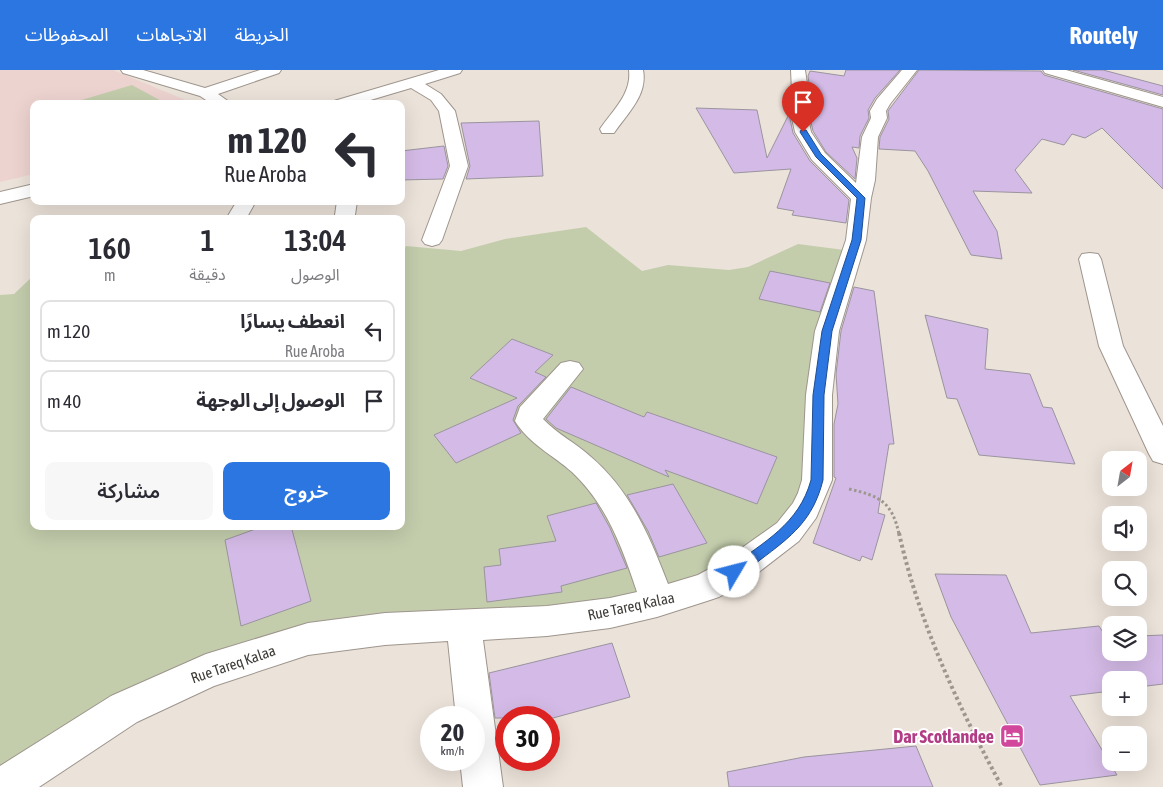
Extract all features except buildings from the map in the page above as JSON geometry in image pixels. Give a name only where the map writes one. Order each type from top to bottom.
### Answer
[{"type":"street","points":[[128,70],[205,94],[216,100]]},
{"type":"street","points":[[205,94],[274,70]]},
{"type":"street","points":[[355,100],[455,70]]},
{"type":"street","points":[[608,130],[636,88],[639,78],[636,70]]},
{"type":"street","points":[[798,70],[800,91],[798,110],[803,132],[818,156],[861,198]]},
{"type":"street","name":"Rue Tareq Kalaa","points":[[3,787],[124,709],[206,671],[308,639],[385,629],[547,621],[610,613],[657,602],[707,587],[734,572],[788,532],[805,510],[817,480],[819,395],[827,331],[856,240],[861,198],[866,180],[868,147],[879,118],[878,111],[883,102],[910,70]]},
{"type":"street","points":[[1050,70],[1163,102]]},
{"type":"street","points":[[412,82],[436,97],[447,111],[459,166],[432,240]]},
{"type":"street","points":[[0,198],[30,191]]},
{"type":"street","points":[[1090,259],[1110,346],[1163,454]]},
{"type":"street","points":[[570,369],[530,414],[529,421],[538,432],[581,464],[600,483],[618,506],[637,544],[657,602]]},
{"type":"street","points":[[464,625],[483,787]]},
{"type":"path","points":[[817,480],[875,497],[886,503],[891,510],[908,573],[952,688],[972,732],[1002,787]]},
{"type":"shaded area","points":[[0,70],[113,70],[185,100],[30,100],[30,175],[0,182]]},
{"type":"green space","points":[[132,85],[160,100],[81,100]]},
{"type":"green space","points":[[586,227],[642,271],[668,265],[729,270],[748,267],[798,244],[852,251],[845,279],[813,493],[707,587],[308,639],[0,787],[0,295],[14,294],[30,279],[30,530],[405,530],[405,248],[406,246],[461,251],[505,239]]},
{"type":"place","name":"Dar Scotlandee","points":[[1012,736]]},
{"type":"route","points":[[734,572],[788,532],[805,510],[813,493],[817,480],[819,395],[827,331],[856,240],[861,198],[818,156],[803,132]]}]
